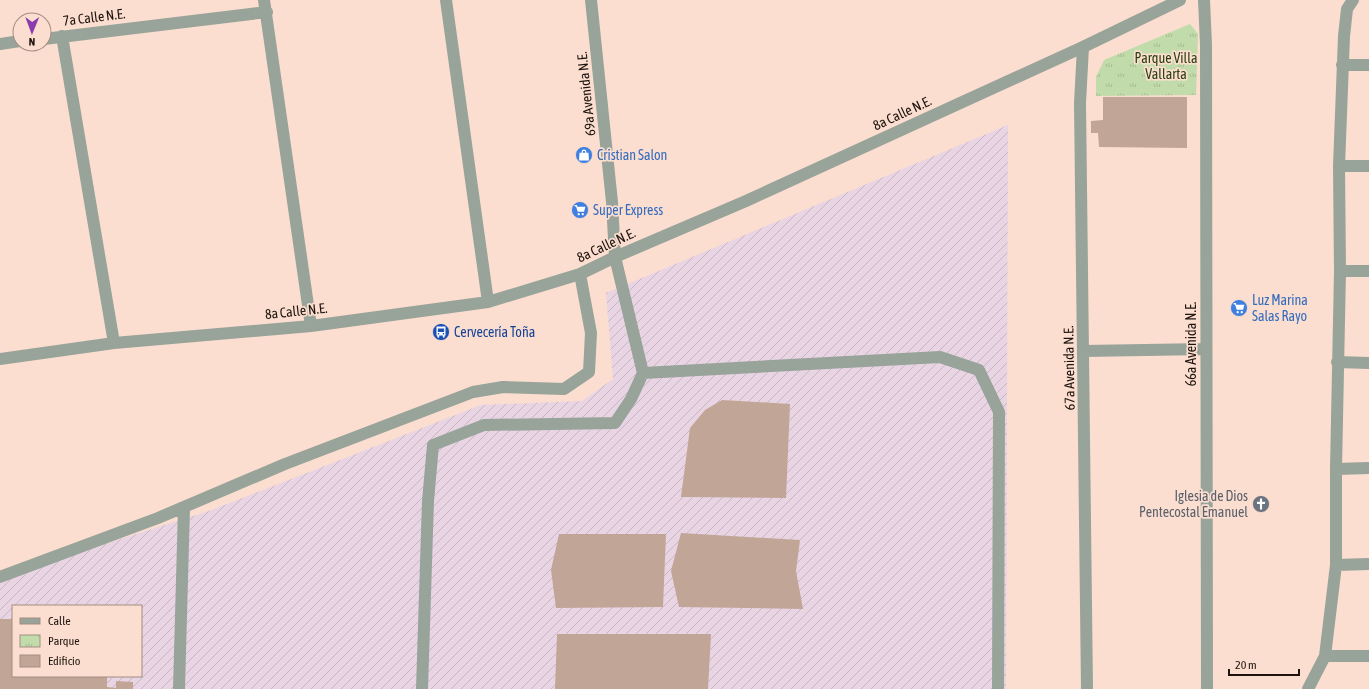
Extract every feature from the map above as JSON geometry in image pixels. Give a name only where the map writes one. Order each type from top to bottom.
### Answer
[{"type":"street","points":[[446,0],[488,302]]},
{"type":"street","name":"69a Avenida N.E.","points":[[590,0],[612,202],[614,257],[643,373]]},
{"type":"street","name":"8a Calle N.E.","points":[[0,359],[114,343],[311,326],[488,302],[580,274],[614,257],[746,201],[1083,47],[1180,0]]},
{"type":"street","name":"66a Avenida N.E.","points":[[1204,0],[1206,45],[1207,689]]},
{"type":"street","points":[[1308,689],[1325,656],[1336,565],[1337,362],[1340,271],[1338,166],[1342,65],[1347,9],[1353,0]]},
{"type":"street","points":[[265,6],[311,326]]},
{"type":"street","name":"7a Calle N.E.","points":[[52,38],[265,6]]},
{"type":"street","points":[[62,36],[114,343]]},
{"type":"street","points":[[0,44],[12,43]]},
{"type":"street","name":"67a Avenida N.E.","points":[[1083,47],[1080,103],[1087,689]]},
{"type":"street","points":[[1342,65],[1369,65]]},
{"type":"street","points":[[1338,166],[1369,166]]},
{"type":"street","points":[[1340,271],[1369,271]]},
{"type":"street","points":[[0,577],[158,518],[285,464],[473,392],[503,388],[564,388],[589,372],[591,334],[580,274]]},
{"type":"street","points":[[1084,351],[1206,349]]},
{"type":"street","points":[[422,689],[428,501],[433,445],[484,425],[615,423],[631,399],[643,373],[940,357],[979,370],[999,412],[998,689]]},
{"type":"street","points":[[1337,362],[1369,363]]},
{"type":"street","points":[[1336,469],[1369,468]]},
{"type":"street","points":[[179,689],[184,507]]},
{"type":"street","points":[[1336,565],[1369,564]]},
{"type":"street","points":[[1325,656],[1369,656]]},
{"type":"shaded area","points":[[1008,125],[1006,689],[0,689],[0,577],[209,511],[481,405],[582,401],[613,379],[606,293]]},
{"type":"green space","name":"Parque Villa Vallarta","points":[[1190,24],[1198,34],[1196,95],[1096,96],[1096,77],[1104,60]]},
{"type":"building","points":[[1103,97],[1187,97],[1187,148],[1099,147],[1098,133],[1091,133],[1091,121],[1103,120]]},
{"type":"building","points":[[722,400],[790,404],[786,498],[681,497],[690,428],[705,410]]},
{"type":"building","points":[[681,533],[800,540],[796,571],[803,609],[679,607],[671,571]]},
{"type":"building","points":[[559,534],[666,534],[663,607],[556,608],[551,570]]},
{"type":"building","points":[[0,619],[12,619],[12,677],[107,677],[107,687],[116,688],[116,681],[133,682],[133,689],[0,689]]},
{"type":"building","points":[[557,634],[711,634],[708,689],[555,689]]},
{"type":"place","name":"Cristian Salon","points":[[584,155]]},
{"type":"place","name":"Super Express","points":[[580,210]]},
{"type":"place","name":"Luz Marina Salas Rayo","points":[[1239,308]]},
{"type":"place","name":"Cervecería Toña","points":[[441,332]]},
{"type":"place","name":"Iglesia de Dios Pentecostal Emanuel","points":[[1261,504]]}]
